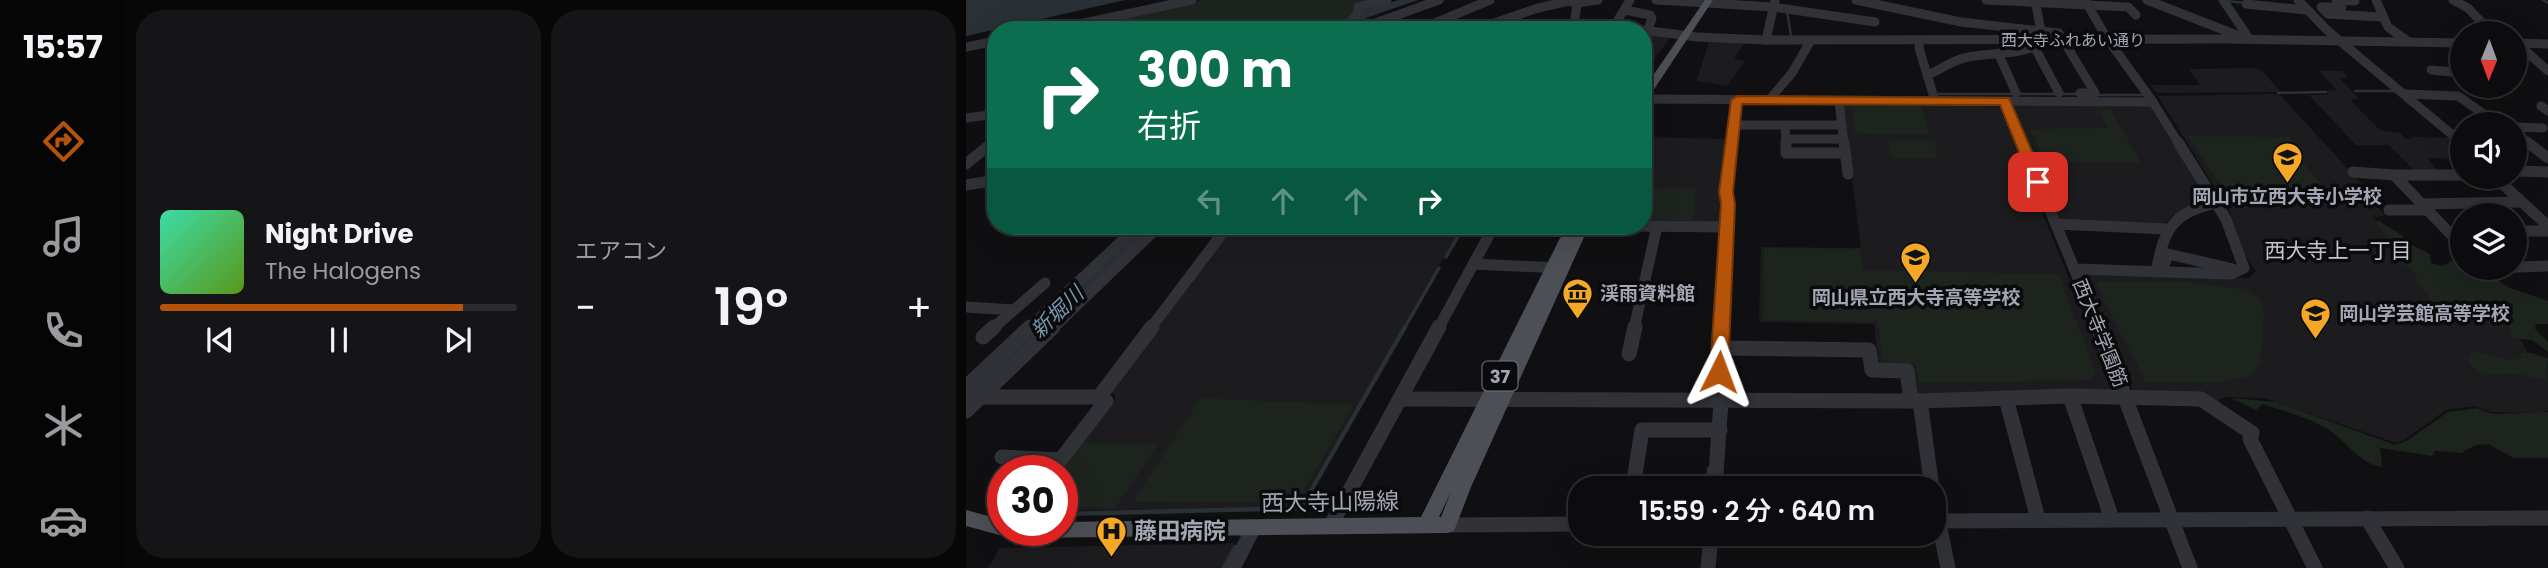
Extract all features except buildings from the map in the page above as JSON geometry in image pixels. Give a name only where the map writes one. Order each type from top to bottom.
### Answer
[{"type":"main road","points":[[1652,73],[1709,1]]},
{"type":"main road","points":[[1652,85],[1683,42],[1685,34]]},
{"type":"main road","name":"37","points":[[1558,268],[1570,235]]},
{"type":"main road","name":"37","points":[[1426,526],[1496,399],[1558,268],[1578,235]]},
{"type":"main road","name":"37","points":[[1447,525],[1496,399]]},
{"type":"main road","points":[[966,518],[987,524]]},
{"type":"main road","name":"西大寺山陽線","points":[[1078,529],[1447,525]]},
{"type":"street","points":[[1093,21],[1192,0]]},
{"type":"street","points":[[1110,21],[1205,0]]},
{"type":"street","points":[[1351,21],[1359,10],[1358,7],[1387,0]]},
{"type":"street","points":[[1401,15],[1439,0]]},
{"type":"street","points":[[1439,21],[1490,0]]},
{"type":"street","points":[[1496,21],[1536,5],[1598,0]]},
{"type":"street","points":[[1618,21],[1630,0]]},
{"type":"street","points":[[1656,0],[1774,4],[1875,22]]},
{"type":"street","points":[[1856,0],[2044,36],[2076,36],[2081,40]]},
{"type":"street","points":[[1986,0],[2128,7],[2136,15]]},
{"type":"street","points":[[1997,0],[1997,13]]},
{"type":"street","points":[[2147,0],[2249,39]]},
{"type":"street","points":[[2223,0],[2249,39]]},
{"type":"street","points":[[2298,0],[2305,10],[2337,39],[2450,132]]},
{"type":"street","points":[[2376,0],[2380,6],[2380,14],[2393,34],[2409,42]]},
{"type":"street","points":[[2453,0],[2468,8],[2480,21]]},
{"type":"street","points":[[1574,1],[1574,21]]},
{"type":"street","points":[[2355,1],[2337,2],[2322,7],[2328,14],[2380,14]]},
{"type":"street","points":[[2337,2],[2380,14]]},
{"type":"street","points":[[2086,3],[2108,40],[2153,102],[2226,219],[2229,233],[2244,266],[2240,271],[2191,266],[2168,254],[2159,272]]},
{"type":"street","points":[[1766,40],[1774,4]]},
{"type":"street","points":[[2036,4],[2044,36]]},
{"type":"street","points":[[2036,4],[2065,11]]},
{"type":"street","points":[[2246,4],[2305,10]]},
{"type":"street","points":[[1536,5],[1544,21]]},
{"type":"street","points":[[1380,21],[1432,9],[1449,17]]},
{"type":"street","points":[[1625,10],[1650,15],[1650,21]]},
{"type":"street","points":[[1934,96],[1919,48],[1942,18]]},
{"type":"street","name":"西大寺ふれあい通り","points":[[1652,31],[1766,40],[1923,40],[2044,36],[2063,40],[2337,39],[2450,43]]},
{"type":"street","points":[[2337,39],[2393,34]]},
{"type":"street","points":[[1928,75],[1961,58],[2035,48],[2044,36]]},
{"type":"street","points":[[1769,100],[1792,73],[1811,40]]},
{"type":"street","points":[[1652,98],[1839,101],[2016,93],[2095,93],[2063,40]]},
{"type":"street","points":[[2527,43],[2548,44]]},
{"type":"street","points":[[966,49],[987,45]]},
{"type":"street","points":[[2035,48],[2059,93]]},
{"type":"street","points":[[2527,52],[2547,69]]},
{"type":"street","points":[[1998,53],[2016,93]]},
{"type":"street","points":[[2431,70],[2450,72]]},
{"type":"street","points":[[2405,94],[2458,96],[2481,112]]},
{"type":"street","points":[[1934,96],[2005,101],[2153,102]]},
{"type":"street","points":[[1716,476],[1720,430],[1726,192],[1737,100]]},
{"type":"street","points":[[1839,101],[1848,174]]},
{"type":"street","name":"西大寺学園筋","points":[[2005,101],[2127,398],[2190,568]]},
{"type":"street","points":[[2548,106],[2541,106],[2548,111]]},
{"type":"street","points":[[966,118],[987,115]]},
{"type":"street","points":[[1732,125],[1842,125]]},
{"type":"street","points":[[1786,125],[1786,153],[1845,153]]},
{"type":"street","points":[[2527,127],[2543,128]]},
{"type":"street","points":[[1786,139],[1843,139]]},
{"type":"street","points":[[2527,142],[2548,158]]},
{"type":"street","points":[[966,164],[987,147]]},
{"type":"street","points":[[2527,171],[2548,172]]},
{"type":"street","points":[[2353,172],[2450,175]]},
{"type":"street","points":[[2394,175],[2449,232]]},
{"type":"street","points":[[966,185],[987,182]]},
{"type":"street","points":[[2507,189],[2548,229]]},
{"type":"street","points":[[2389,210],[2521,202]]},
{"type":"street","points":[[2159,272],[2166,229],[2180,214],[2216,203]]},
{"type":"street","points":[[2056,224],[2166,229]]},
{"type":"street","points":[[1652,226],[1727,227]]},
{"type":"street","points":[[1629,354],[1657,226]]},
{"type":"street","points":[[2527,230],[2548,229]]},
{"type":"street","points":[[966,411],[972,394],[1129,235]]},
{"type":"street","points":[[972,394],[1149,235]]},
{"type":"street","points":[[1099,397],[1221,235]]},
{"type":"street","points":[[1331,526],[1489,235]]},
{"type":"street","points":[[1473,264],[1558,268]]},
{"type":"street","points":[[2527,267],[2548,266]]},
{"type":"street","points":[[2074,269],[2159,272]]},
{"type":"street","points":[[983,337],[1045,283]]},
{"type":"street","points":[[966,307],[1014,310]]},
{"type":"street","points":[[1720,348],[1869,349],[1872,370],[1906,370],[1930,476]]},
{"type":"street","points":[[972,394],[1099,397],[1105,401],[1064,455]]},
{"type":"street","points":[[1400,399],[1915,401],[2070,396],[2200,399],[2252,433],[2250,439],[2315,568]]},
{"type":"street","points":[[2070,396],[2112,519]]},
{"type":"street","points":[[2006,398],[2038,519]]},
{"type":"street","points":[[1635,476],[1642,430],[1720,430]]},
{"type":"street","points":[[2367,518],[2397,568]]},
{"type":"street","points":[[1946,521],[2548,518]]},
{"type":"street","points":[[1447,525],[1568,524]]},
{"type":"street","points":[[1233,568],[1254,527]]},
{"type":"street","points":[[1708,568],[1709,546]]},
{"type":"street","points":[[1942,546],[1948,568]]},
{"type":"shaded area","points":[[966,0],[1125,0],[1032,21],[987,21],[987,31],[966,36]]},
{"type":"shaded area","points":[[1203,0],[1377,0],[1348,21],[1111,21]]},
{"type":"shaded area","points":[[1652,32],[1672,35],[1652,62]]},
{"type":"shaded area","points":[[1709,41],[1744,43],[1734,59],[1745,61],[1727,86],[1697,81]]},
{"type":"shaded area","points":[[2189,69],[2261,70],[2281,92],[2157,93],[2151,85],[2200,85]]},
{"type":"shaded area","points":[[2319,71],[2342,71],[2348,78],[2339,78],[2359,99],[2350,100],[2380,130],[2400,133],[2406,139],[2450,138],[2450,159],[2427,158],[2439,172],[2415,171],[2389,145],[2356,145],[2309,95],[2329,95],[2326,91],[2337,90]]},
{"type":"shaded area","name":"岡山学芸館高等学校","points":[[2158,96],[2281,96],[2372,195],[2385,216],[2373,217],[2435,283],[2514,327],[2528,353],[2548,368],[2548,411],[2491,412],[2475,406],[2446,410],[2396,443],[2264,398],[2227,397],[2219,399],[2218,407],[2133,391],[2084,277],[2249,278],[2256,271],[2244,253],[2230,212]]},
{"type":"shaded area","name":"岡山県立西大寺高等学校","points":[[1842,103],[1999,106],[2115,392],[1915,395],[1910,367],[1879,367],[1874,324],[1759,322],[1761,247],[1861,248]]},
{"type":"shaded area","points":[[1851,104],[1922,104],[1928,134],[1855,133]]},
{"type":"shaded area","points":[[2019,104],[2151,105],[2210,201],[2173,215],[2161,228],[2062,223],[2013,107]]},
{"type":"shaded area","points":[[2098,110],[2111,110],[2141,163],[2045,162],[2030,129],[2108,128]]},
{"type":"shaded area","points":[[2187,136],[2289,137],[2300,150],[2294,151],[2328,193],[2257,192],[2253,187],[2221,186]]},
{"type":"shaded area","points":[[1652,137],[1726,139],[1719,223],[1652,222]]},
{"type":"shaded area","points":[[1888,140],[1934,141],[1938,156],[1929,159],[1892,158]]},
{"type":"shaded area","points":[[1652,188],[1696,188],[1693,220],[1652,220]]},
{"type":"shaded area","points":[[2379,221],[2403,236],[2410,244],[2430,254],[2431,263],[2443,266],[2450,262],[2450,280],[2498,280],[2508,287],[2548,301],[2548,324],[2536,324],[2535,329],[2548,342],[2548,352],[2532,340],[2512,338],[2507,324],[2489,318],[2487,314],[2459,305],[2454,310],[2427,302],[2428,294],[2416,281],[2417,275],[2409,267],[2385,258],[2403,257],[2375,222]]},
{"type":"shaded area","points":[[1226,235],[1457,235],[1299,507],[1078,511],[1078,455],[1072,455],[1116,397],[1111,391]]},
{"type":"shaded area","points":[[1764,248],[1860,249],[1862,270],[2058,274],[2096,373],[2089,380],[1919,383],[1916,365],[1883,364],[1878,322],[1763,320]]},
{"type":"shaded area","points":[[2099,281],[2201,284],[2237,289],[2259,297],[2264,309],[2260,363],[2250,377],[2209,383],[2146,382],[2096,285]]},
{"type":"shaded area","points":[[2480,352],[2509,360],[2522,358],[2520,353],[2548,358],[2547,378],[2538,379],[2513,373],[2481,373],[2471,366],[2468,359],[2471,353]]},
{"type":"shaded area","points":[[1201,398],[1354,405],[1297,502],[1133,501]]},
{"type":"shaded area","points":[[2231,398],[2276,402],[2395,445],[2408,440],[2448,412],[2477,408],[2492,414],[2548,412],[2548,458],[2514,458],[2488,444],[2476,445],[2461,453],[2435,451],[2432,456],[2380,448],[2382,467],[2360,457],[2336,435],[2314,422],[2262,404],[2256,410]]},
{"type":"shaded area","points":[[1084,443],[1158,444],[1115,508],[1078,507],[1078,455],[1075,455]]},
{"type":"shaded area","name":"藤田病院","points":[[1235,543],[1222,568],[988,568],[1000,548]]},
{"type":"waterway","name":"新堀川","points":[[1358,21],[1362,15],[1412,0]]},
{"type":"waterway","points":[[2543,0],[2548,3]]},
{"type":"waterway","points":[[2226,1],[2246,3]]},
{"type":"waterway","points":[[1787,11],[1791,36]]},
{"type":"waterway","points":[[2355,91],[2395,91]]},
{"type":"waterway","points":[[2278,93],[2326,92]]},
{"type":"waterway","points":[[1938,94],[2079,94]]},
{"type":"waterway","points":[[2097,95],[2143,95]]},
{"type":"waterway","points":[[1728,141],[1732,114]]},
{"type":"waterway","name":"新堀川","points":[[966,398],[1138,235]]},
{"type":"waterway","points":[[1446,257],[1459,235]]},
{"type":"waterway","points":[[1404,329],[1439,268]]},
{"type":"waterway","points":[[1078,514],[1301,508],[1405,327]]},
{"type":"waterway","points":[[1708,476],[1709,469]]},
{"type":"waterway","points":[[1224,568],[1235,547]]},
{"type":"place","name":"岡山市立西大寺小学校","points":[[2287,184]]},
{"type":"place","name":"岡山県立西大寺高等学校","points":[[1916,285]]},
{"type":"place","name":"渓雨資料館","points":[[1577,320]]},
{"type":"place","name":"岡山学芸館高等学校","points":[[2316,340]]},
{"type":"place","name":"藤田病院","points":[[1111,558]]},
{"type":"district","name":"西大寺上一丁目","points":[[2338,250]]},
{"type":"route","points":[[1719,372],[1728,204],[1726,192],[1732,121],[1737,100],[2005,101],[2038,182]]}]
